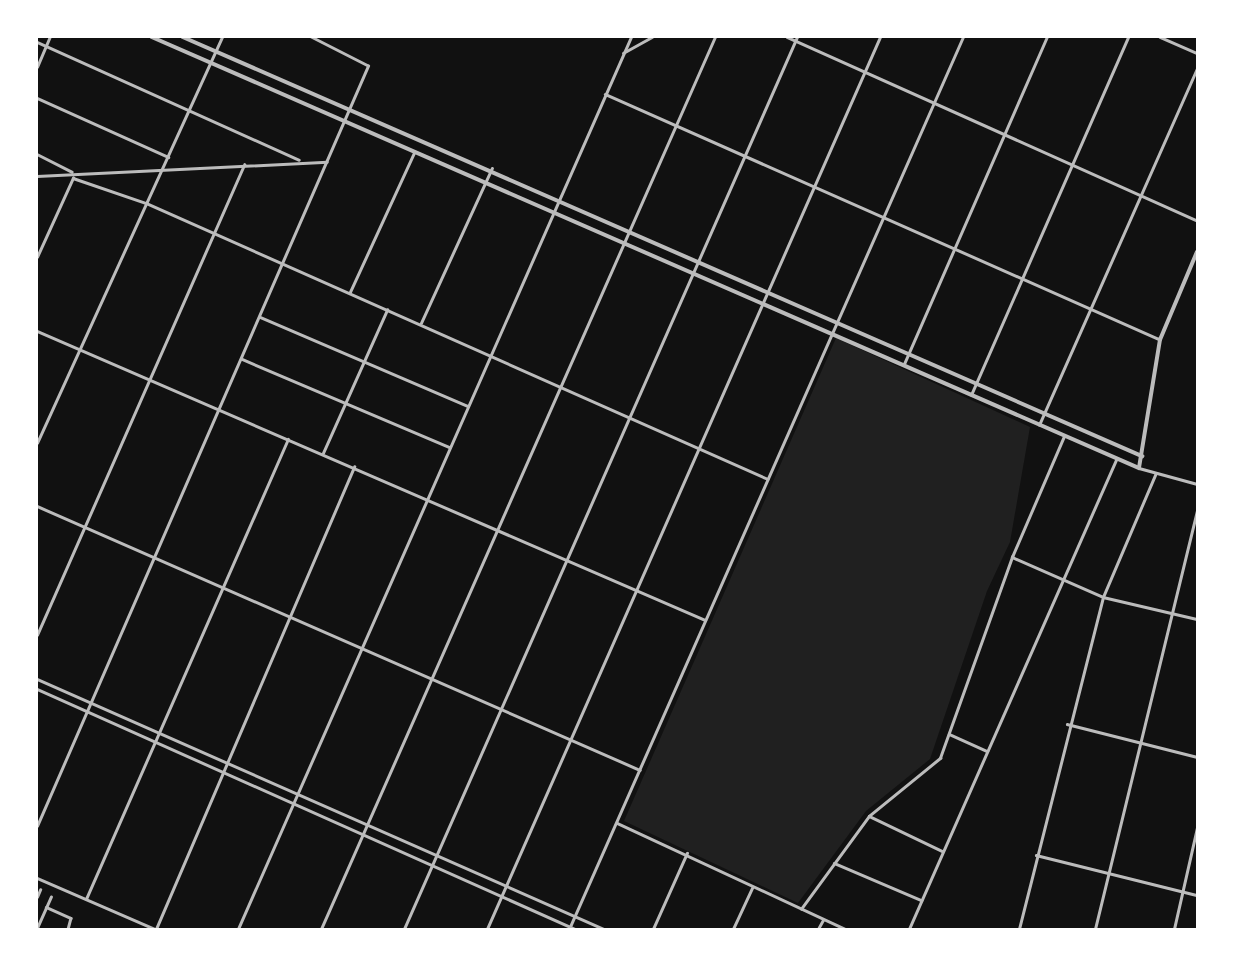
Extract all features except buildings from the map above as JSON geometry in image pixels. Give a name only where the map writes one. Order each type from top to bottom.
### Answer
[{"type":"street","points":[[37,67],[50,37]]},
{"type":"street","points":[[152,37],[832,333],[1116,460],[1156,475],[1197,484]]},
{"type":"street","points":[[183,37],[560,198],[908,355],[1142,456]]},
{"type":"street","points":[[37,443],[146,202],[191,111],[222,37]]},
{"type":"street","points":[[37,826],[346,123],[368,66],[311,37]]},
{"type":"street","points":[[238,929],[631,37]]},
{"type":"street","points":[[624,53],[652,37]]},
{"type":"street","points":[[321,929],[715,37]]},
{"type":"street","points":[[787,37],[797,38],[1002,135],[1197,220]]},
{"type":"street","points":[[487,929],[880,37]]},
{"type":"street","points":[[570,928],[962,37]]},
{"type":"street","points":[[904,365],[1047,37]]},
{"type":"street","points":[[971,395],[1128,37]]},
{"type":"street","points":[[1160,37],[1197,53]]},
{"type":"street","points":[[404,929],[797,38]]},
{"type":"street","points":[[37,42],[302,161]]},
{"type":"street","points":[[1039,425],[1197,69]]},
{"type":"street","points":[[605,94],[882,220],[1160,340]]},
{"type":"street","points":[[37,97],[169,158]]},
{"type":"street","points":[[351,292],[414,153]]},
{"type":"street","points":[[37,154],[73,173]]},
{"type":"street","points":[[37,176],[164,167],[328,162]]},
{"type":"street","points":[[37,635],[244,165]]},
{"type":"street","points":[[421,323],[492,169]]},
{"type":"street","points":[[37,257],[73,173]]},
{"type":"street","points":[[73,178],[146,202],[768,479]]},
{"type":"street","points":[[1139,468],[1160,340],[1197,252]]},
{"type":"street","points":[[323,453],[388,309]]},
{"type":"street","points":[[260,317],[468,406]]},
{"type":"street","points":[[37,331],[706,621]]},
{"type":"street","points":[[242,359],[450,447]]},
{"type":"street","points":[[801,909],[869,816],[933,767],[949,734],[1012,557],[1064,436]]},
{"type":"street","points":[[86,899],[155,732],[288,439]]},
{"type":"street","points":[[909,929],[1116,460]]},
{"type":"street","points":[[37,878],[155,929],[354,467]]},
{"type":"street","points":[[1019,929],[1068,724],[1103,597],[1156,475]]},
{"type":"street","points":[[37,506],[432,676],[640,770]]},
{"type":"street","points":[[1095,929],[1197,511]]},
{"type":"street","points":[[1012,557],[1103,597],[1197,619]]},
{"type":"street","points":[[37,679],[604,929]]},
{"type":"street","points":[[37,690],[433,863],[575,929]]},
{"type":"street","points":[[1068,724],[1197,757]]},
{"type":"street","points":[[949,734],[987,751]]},
{"type":"street","points":[[869,816],[942,851]]},
{"type":"street","points":[[617,823],[687,853],[752,888],[845,929]]},
{"type":"street","points":[[1174,929],[1197,828]]},
{"type":"street","points":[[653,929],[687,853]]},
{"type":"street","points":[[1036,855],[1197,895]]},
{"type":"street","points":[[834,863],[921,900]]},
{"type":"street","points":[[733,929],[752,888]]},
{"type":"street","points":[[37,897],[40,890]]},
{"type":"street","points":[[37,928],[51,897]]},
{"type":"street","points":[[46,907],[71,918],[68,929]]},
{"type":"street","points":[[37,914],[42,917]]},
{"type":"street","points":[[818,929],[823,920]]},
{"type":"shaded area","points":[[836,338],[1030,427],[1010,542],[987,591],[930,759],[866,811],[798,903],[624,821]]}]
